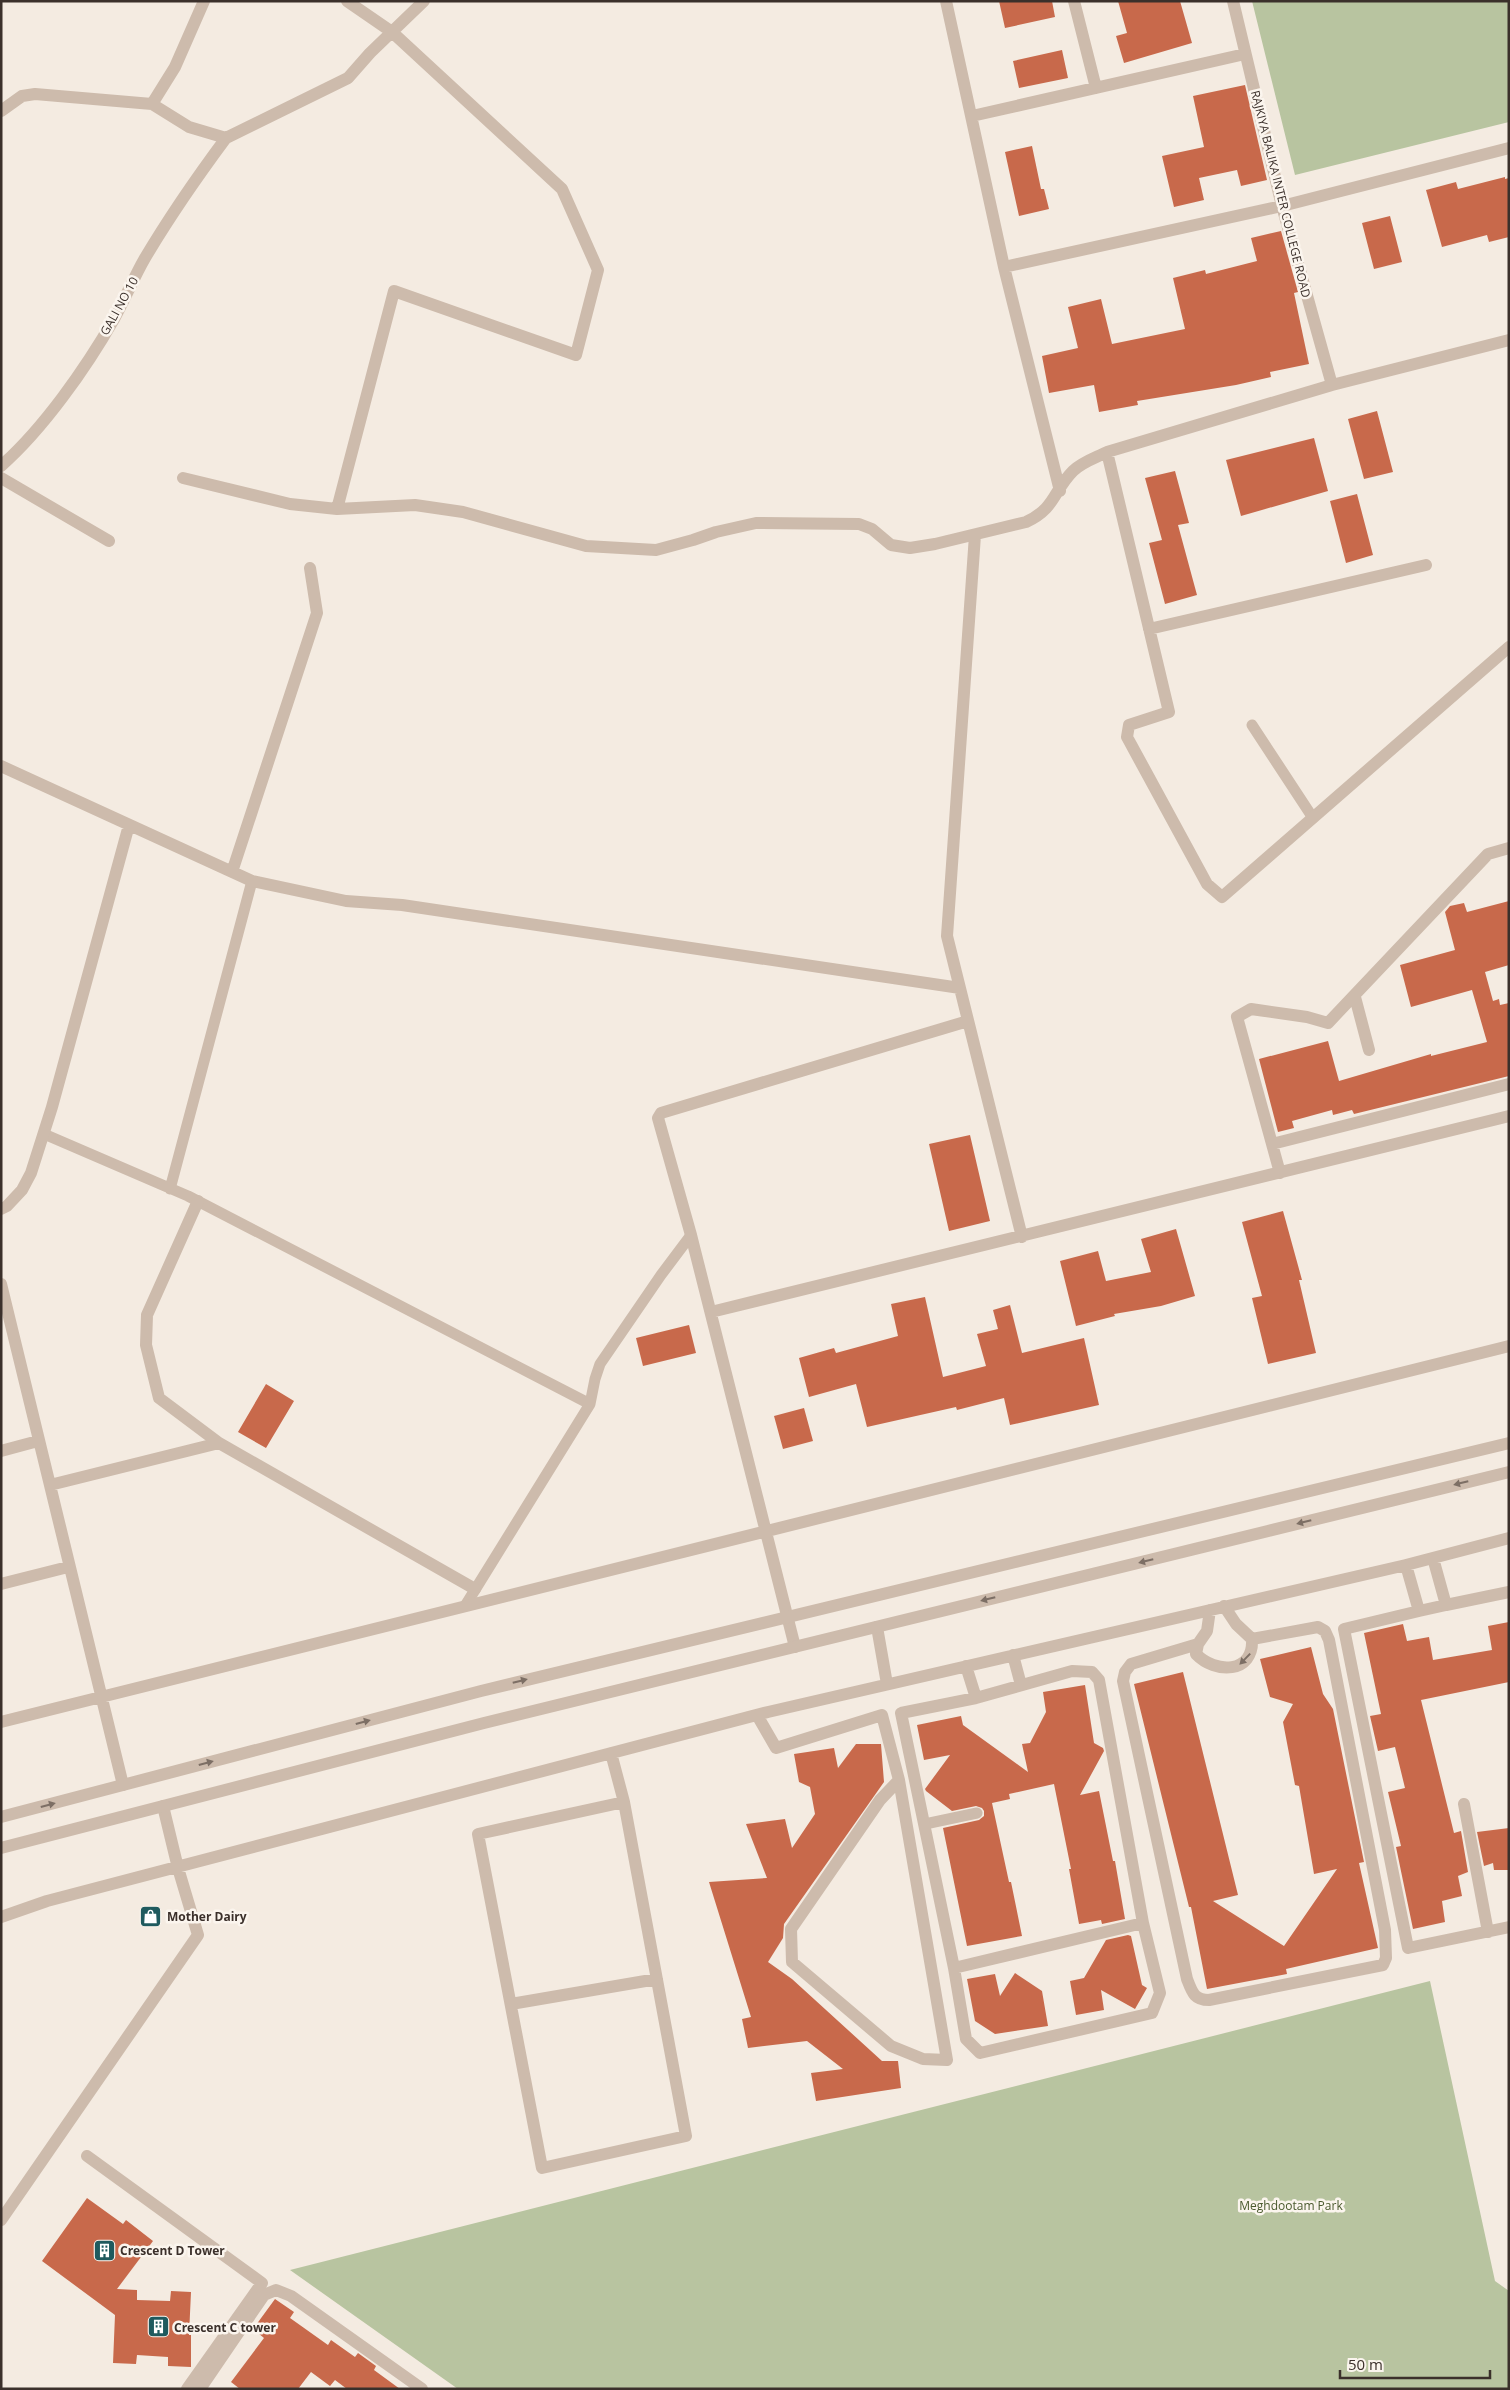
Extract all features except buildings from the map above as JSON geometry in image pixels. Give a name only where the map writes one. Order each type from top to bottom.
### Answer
[{"type":"street","points":[[152,104],[175,67],[204,1]]},
{"type":"street","points":[[337,509],[394,291],[576,355],[598,270],[562,189],[392,32],[347,1]]},
{"type":"street","points":[[1,111],[8,104],[22,96],[35,94],[152,104],[189,126],[226,138],[348,78],[424,1]]},
{"type":"street","points":[[946,1],[1004,267],[1060,491]]},
{"type":"street","points":[[1074,1],[1096,88]]},
{"type":"street","name":"RAJKIYA BALIKA INTER COLLEGE ROAD","points":[[1233,1],[1282,206],[1332,386]]},
{"type":"street","points":[[972,116],[1246,54]]},
{"type":"street","name":"GALI NO 10","points":[[1,466],[23,447],[70,385],[113,319],[144,259],[184,195],[226,138]]},
{"type":"street","points":[[1004,267],[1282,206],[1509,148]]},
{"type":"street","points":[[183,478],[290,504],[337,509],[415,505],[463,512],[586,546],[656,550],[716,532],[756,523],[859,524],[872,529],[892,545],[910,548],[975,535],[1026,522],[1039,516],[1051,505],[1072,472],[1082,464],[1107,452],[1332,386],[1509,340]]},
{"type":"street","points":[[1107,452],[1170,712],[1129,724],[1127,737],[1207,884],[1222,897],[1509,648]]},
{"type":"street","points":[[1,478],[109,541]]},
{"type":"street","points":[[975,535],[947,936],[1022,1238]]},
{"type":"street","points":[[1149,628],[1426,565]]},
{"type":"street","points":[[232,872],[316,613],[310,568]]},
{"type":"street","points":[[1,766],[252,881],[346,901],[402,905],[960,988]]},
{"type":"street","points":[[1,1209],[7,1206],[22,1190],[31,1173],[44,1134],[129,825]]},
{"type":"street","points":[[1280,1173],[1237,1017],[1251,1009],[1306,1017],[1328,1023],[1355,997],[1488,854],[1509,848]]},
{"type":"street","points":[[1355,997],[1369,1050]]},
{"type":"street","points":[[795,1647],[711,1312],[658,1118],[662,1113],[968,1021]]},
{"type":"street","points":[[1272,1144],[1509,1084]]},
{"type":"street","points":[[711,1312],[1022,1238],[1509,1116]]},
{"type":"street","points":[[198,1201],[147,1315],[146,1345],[159,1398],[219,1443],[475,1589]]},
{"type":"street","points":[[1,1284],[5,1315],[50,1485],[68,1567],[123,1785]]},
{"type":"street","points":[[1,1722],[1509,1346]]},
{"type":"street","points":[[1,1451],[38,1442]]},
{"type":"street","points":[[50,1485],[219,1443]]},
{"type":"street","points":[[1,1817],[481,1691],[1509,1443]]},
{"type":"street","points":[[1,1848],[484,1723],[1509,1472]]},
{"type":"street","points":[[1,1917],[47,1901],[757,1715],[1406,1565],[1509,1538]]},
{"type":"street","points":[[1433,1558],[1446,1605]]},
{"type":"street","points":[[1406,1565],[1419,1611]]},
{"type":"street","points":[[1,1584],[68,1567]]},
{"type":"street","points":[[1509,1592],[1344,1629],[1408,1948],[1509,1927]]},
{"type":"street","points":[[1210,1610],[1207,1630],[1198,1644],[1196,1654],[1204,1662],[1219,1668],[1234,1668],[1244,1662],[1253,1649],[1252,1639],[1236,1624],[1224,1606]]},
{"type":"street","points":[[877,1626],[886,1684]]},
{"type":"street","points":[[1198,1644],[1131,1664],[1125,1672],[1123,1681],[1187,1979],[1192,1994],[1199,2000],[1209,2000],[1356,1972],[1383,1965],[1386,1958],[1385,1930],[1329,1640],[1325,1630],[1318,1627],[1252,1639]]},
{"type":"street","points":[[1012,1655],[1021,1685]]},
{"type":"street","points":[[966,1666],[976,1698]]},
{"type":"street","points":[[1072,1671],[1092,1672],[1099,1680],[1143,1923],[1160,1993],[1152,2013],[980,2053],[966,2039],[954,1968],[901,1713],[976,1698],[1021,1685],[1072,1671]]},
{"type":"street","points":[[757,1715],[776,1748],[882,1715],[898,1780],[947,2060],[923,2059],[891,2046],[792,1962],[791,1929],[880,1800],[898,1780]]},
{"type":"street","points":[[612,1753],[624,1802],[686,2136],[542,2168],[478,1834],[624,1802]]},
{"type":"street","points":[[1464,1804],[1488,1932]]},
{"type":"street","points":[[1,2220],[198,1935],[162,1806]]},
{"type":"street","points":[[954,1968],[1143,1923]]},
{"type":"street","points":[[511,2004],[657,1979]]},
{"type":"street","points":[[87,2156],[262,2283],[188,2389]]},
{"type":"street","points":[[203,2388],[264,2295],[276,2290],[290,2296],[422,2389]]},
{"type":"lane","points":[[1252,725],[1313,818]]},
{"type":"lane","points":[[170,1189],[252,881]]},
{"type":"lane","points":[[44,1134],[198,1201],[590,1404]]},
{"type":"lane","points":[[465,1606],[590,1404],[594,1379],[600,1364],[661,1275],[691,1236]]},
{"type":"lane","points":[[924,1824],[976,1813]]},
{"type":"green space","points":[[1252,1],[1509,1],[1509,122],[1295,175]]},
{"type":"green space","name":"Meghdootam Park","points":[[1430,1981],[1495,2281],[1509,2291],[1509,2389],[458,2389],[290,2270]]},
{"type":"place","name":"Mother Dairy","points":[[151,1916]]},
{"type":"place","name":"Crescent D Tower","points":[[104,2250]]},
{"type":"place","name":"Crescent C tower","points":[[158,2327]]}]
